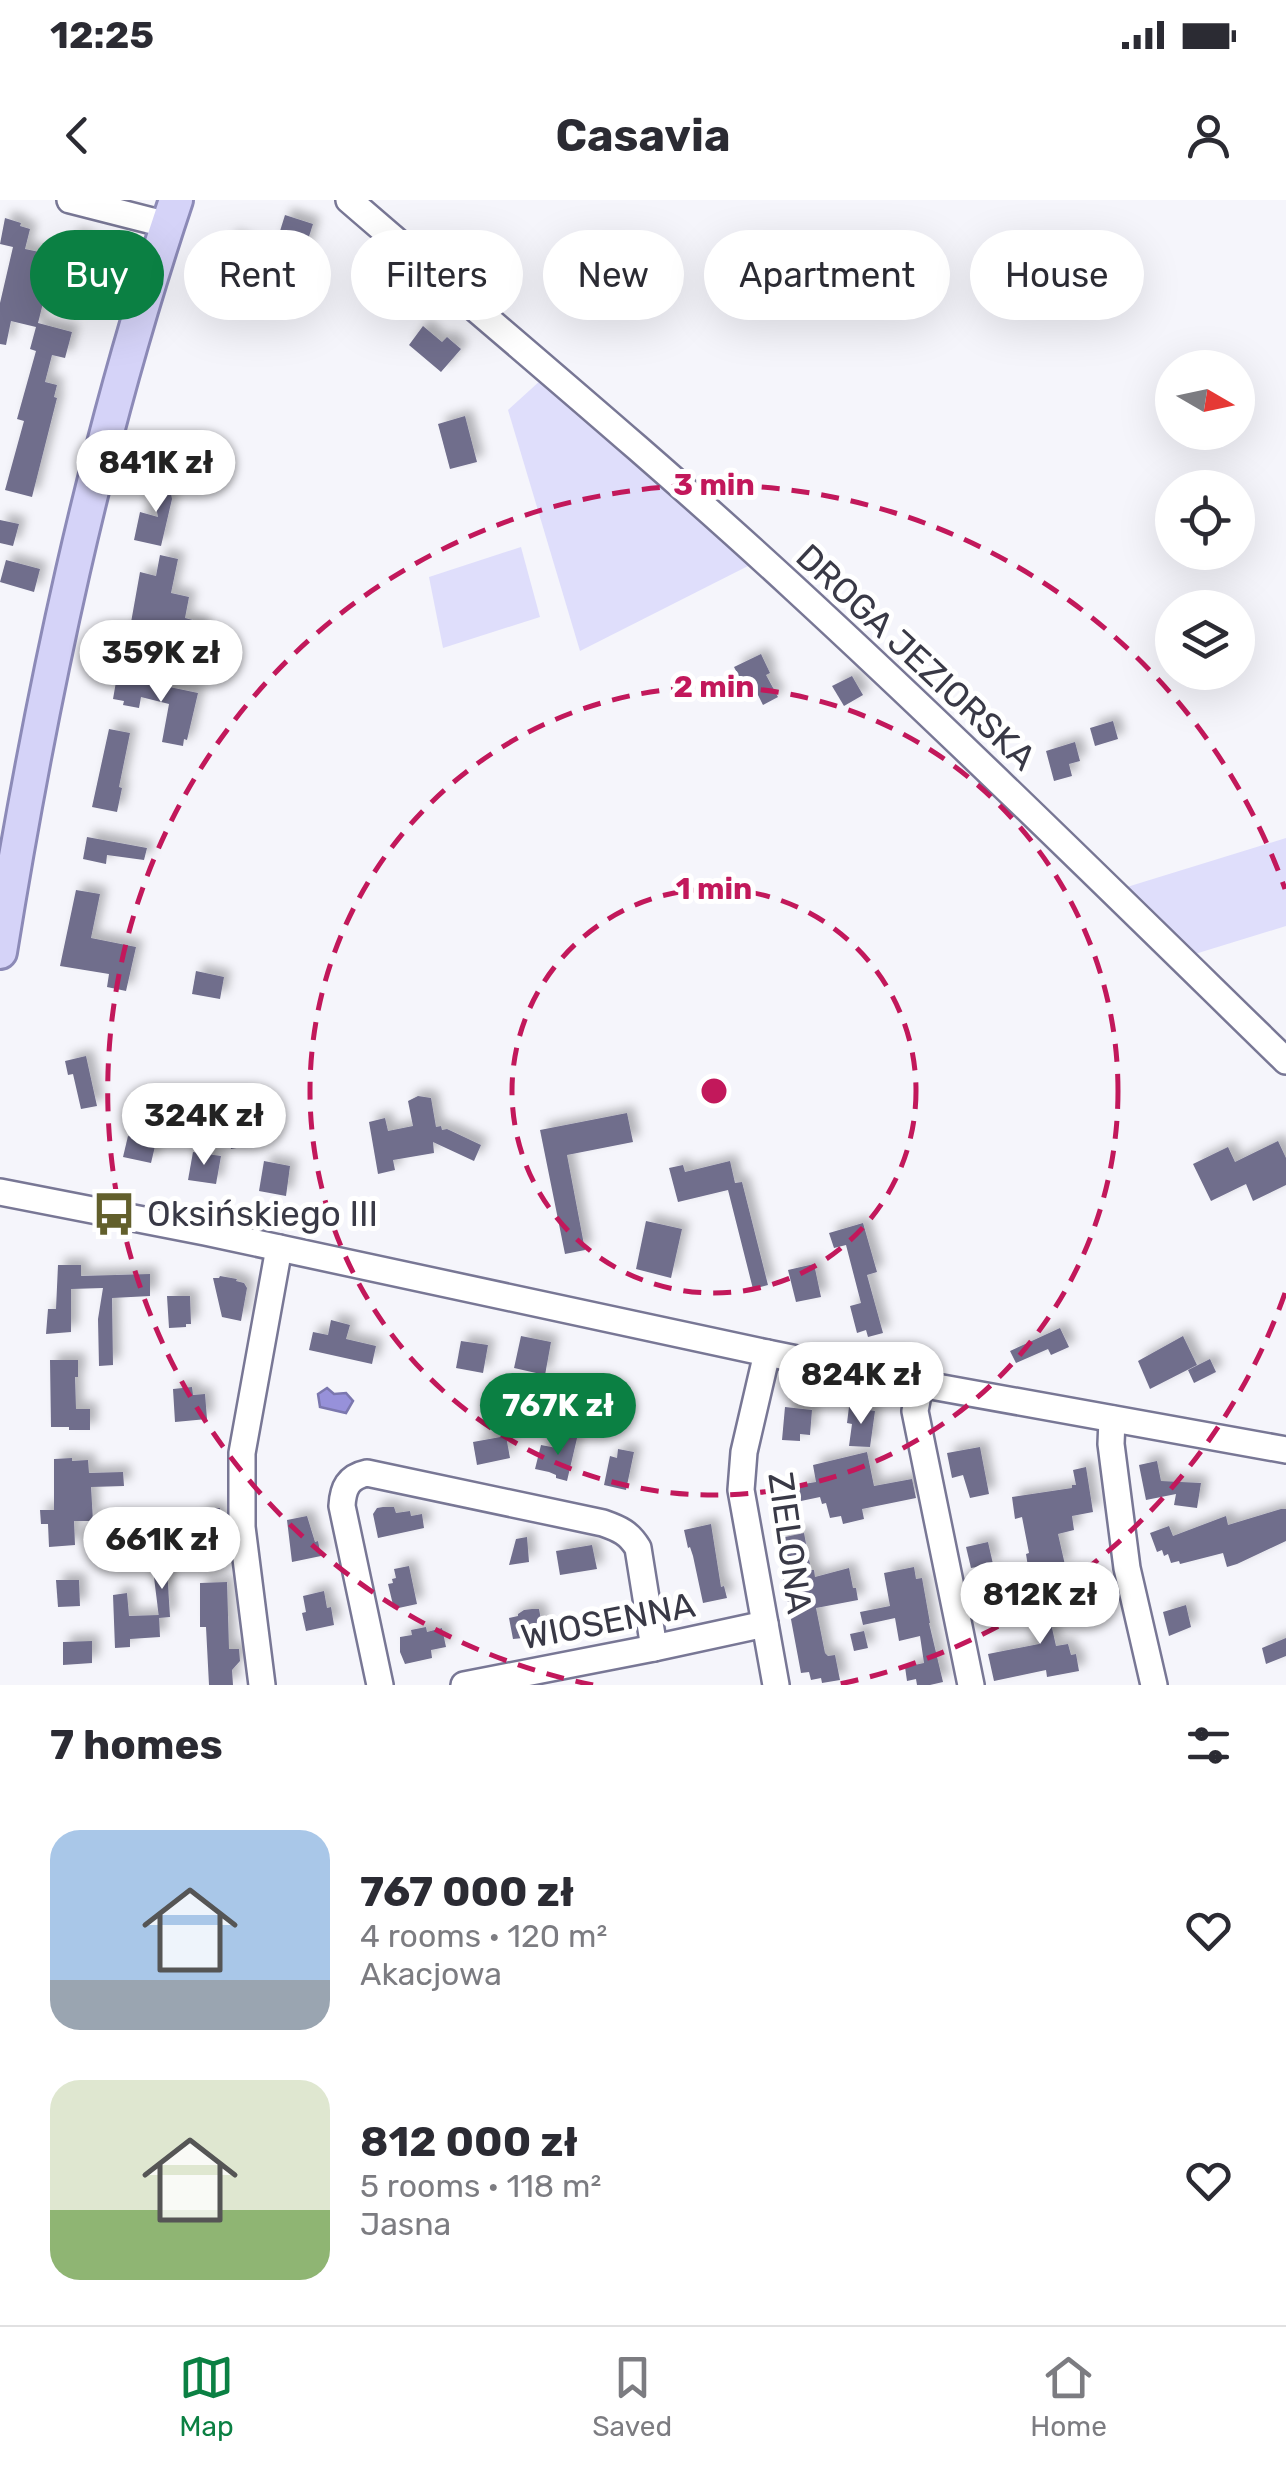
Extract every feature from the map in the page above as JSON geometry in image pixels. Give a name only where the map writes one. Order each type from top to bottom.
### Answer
[{"type":"main road","points":[[0,952],[57,642],[113,414],[172,212]]},
{"type":"street","points":[[70,200],[172,212]]},
{"type":"street","name":"DROGA JEZIORSKA","points":[[349,200],[792,586],[1286,1060]]},
{"type":"street","points":[[0,1192],[767,1354],[1286,1450]]},
{"type":"street","points":[[262,1685],[242,1527],[242,1454],[279,1248]]},
{"type":"street","name":"ZIELONA","points":[[767,1354],[744,1452],[741,1490],[776,1685]]},
{"type":"street","points":[[920,1384],[915,1411],[971,1685]]},
{"type":"street","points":[[1112,1418],[1111,1444],[1127,1568],[1154,1685]]},
{"type":"street","points":[[380,1685],[342,1506],[342,1492],[349,1481],[367,1473],[622,1530],[634,1541],[641,1558],[654,1648]]},
{"type":"street","name":"WIOSENNA","points":[[464,1685],[765,1624]]},
{"type":"shaded area","points":[[541,380],[752,564],[580,651],[508,410]]},
{"type":"shaded area","points":[[521,547],[540,617],[443,648],[429,577]]},
{"type":"shaded area","points":[[1286,838],[1286,926],[1195,954],[1127,887]]},
{"type":"shaded area","points":[[327,1388],[334,1394],[346,1393],[353,1401],[346,1413],[320,1407],[318,1394]]},
{"type":"building","points":[[285,215],[313,224],[311,230],[280,230]]},
{"type":"building","points":[[5,218],[30,229],[25,249],[30,250],[30,320],[72,332],[65,358],[52,355],[45,382],[57,385],[57,398],[32,497],[5,490],[24,421],[17,419],[36,351],[30,349],[36,327],[11,321],[6,345],[0,344],[0,303],[13,247],[0,244]]},
{"type":"building","points":[[423,326],[442,342],[447,337],[461,349],[441,372],[409,345]]},
{"type":"building","points":[[465,416],[477,462],[450,469],[438,424]]},
{"type":"building","points":[[168,478],[172,499],[161,546],[134,540],[140,512],[158,517],[151,481]]},
{"type":"building","points":[[0,520],[19,524],[13,546],[0,543]]},
{"type":"building","points":[[160,555],[178,559],[171,593],[189,597],[185,618],[204,623],[200,645],[182,642],[180,656],[124,642],[140,572],[156,576]]},
{"type":"building","points":[[6,560],[40,569],[34,592],[0,582]]},
{"type":"building","points":[[761,654],[770,673],[766,675],[778,697],[763,705],[756,691],[743,685],[734,667]]},
{"type":"building","points":[[117,676],[198,693],[183,746],[162,742],[169,704],[141,697],[139,708],[113,699]]},
{"type":"building","points":[[852,676],[863,695],[844,706],[832,686]]},
{"type":"building","points":[[1113,721],[1118,739],[1095,746],[1090,728]]},
{"type":"building","points":[[109,729],[130,733],[117,812],[92,807]]},
{"type":"building","points":[[1075,742],[1080,761],[1069,764],[1072,776],[1054,781],[1046,751]]},
{"type":"building","points":[[87,837],[147,848],[144,860],[107,855],[106,864],[83,859]]},
{"type":"building","points":[[76,890],[100,894],[91,938],[136,947],[126,991],[107,987],[109,974],[60,966]]},
{"type":"building","points":[[196,971],[224,977],[220,999],[192,994]]},
{"type":"building","points":[[86,1056],[97,1106],[81,1109],[73,1074],[68,1075],[65,1061]]},
{"type":"building","points":[[418,1096],[431,1098],[436,1127],[481,1145],[474,1161],[433,1142],[434,1153],[393,1160],[395,1170],[378,1174],[369,1122],[385,1118],[388,1131],[413,1126],[408,1101]]},
{"type":"building","points":[[627,1113],[633,1142],[567,1155],[585,1250],[565,1254],[540,1130]]},
{"type":"building","points":[[254,1126],[258,1144],[231,1149],[228,1130]]},
{"type":"building","points":[[128,1136],[156,1142],[151,1163],[123,1157]]},
{"type":"building","points":[[1278,1141],[1286,1158],[1286,1185],[1253,1201],[1246,1184],[1211,1201],[1193,1164],[1228,1147],[1235,1162]]},
{"type":"building","points":[[193,1152],[221,1156],[216,1184],[188,1180]]},
{"type":"building","points":[[264,1161],[290,1166],[286,1196],[259,1191]]},
{"type":"building","points":[[730,1161],[735,1183],[742,1182],[768,1285],[753,1289],[728,1190],[678,1202],[669,1168],[683,1165],[685,1172]]},
{"type":"building","points":[[646,1221],[682,1229],[671,1278],[636,1269]]},
{"type":"building","points":[[863,1223],[877,1272],[867,1275],[883,1333],[868,1337],[866,1330],[857,1333],[850,1306],[861,1303],[846,1245],[834,1248],[829,1233]]},
{"type":"building","points":[[814,1264],[821,1297],[796,1302],[788,1270]]},
{"type":"building","points":[[58,1265],[81,1265],[81,1276],[150,1274],[150,1296],[112,1298],[113,1365],[99,1366],[98,1319],[103,1288],[71,1289],[71,1332],[46,1334],[48,1309],[56,1309]]},
{"type":"building","points":[[213,1278],[237,1279],[247,1288],[241,1321],[222,1317]]},
{"type":"building","points":[[167,1296],[190,1296],[191,1324],[169,1328]]},
{"type":"building","points":[[331,1320],[350,1325],[346,1339],[376,1346],[372,1364],[309,1350],[313,1332],[328,1335]]},
{"type":"building","points":[[1060,1328],[1069,1347],[1051,1355],[1048,1349],[1016,1363],[1010,1351]]},
{"type":"building","points":[[521,1336],[551,1342],[545,1375],[514,1368]]},
{"type":"building","points":[[1183,1336],[1197,1365],[1150,1389],[1138,1361]]},
{"type":"building","points":[[461,1341],[488,1345],[483,1373],[456,1368]]},
{"type":"building","points":[[1210,1359],[1216,1372],[1194,1383],[1188,1370]]},
{"type":"building","points":[[50,1360],[78,1360],[76,1409],[90,1409],[90,1430],[51,1427]]},
{"type":"building","points":[[508,1386],[512,1407],[492,1410],[489,1390]]},
{"type":"building","points":[[192,1387],[193,1395],[205,1394],[207,1419],[175,1422],[173,1389]]},
{"type":"building","points":[[541,1393],[558,1396],[556,1408],[538,1409]]},
{"type":"building","points":[[785,1407],[812,1410],[810,1435],[800,1434],[800,1441],[782,1440]]},
{"type":"building","points":[[849,1407],[875,1411],[870,1447],[849,1446]]},
{"type":"building","points":[[566,1431],[578,1434],[567,1481],[535,1469],[541,1445],[562,1449]]},
{"type":"building","points":[[506,1436],[510,1458],[477,1465],[473,1442]]},
{"type":"building","points":[[980,1447],[989,1494],[970,1498],[963,1475],[952,1478],[947,1453]]},
{"type":"building","points":[[618,1449],[634,1452],[626,1490],[604,1485],[610,1456],[617,1458]]},
{"type":"building","points":[[867,1452],[874,1486],[912,1479],[916,1498],[862,1509],[864,1519],[843,1524],[841,1516],[830,1518],[820,1497],[801,1501],[798,1485],[816,1482],[813,1465]]},
{"type":"building","points":[[54,1459],[88,1460],[89,1473],[123,1472],[124,1486],[91,1487],[93,1521],[74,1521],[75,1545],[49,1547],[48,1524],[41,1524],[40,1510],[54,1510]]},
{"type":"building","points":[[1157,1461],[1161,1481],[1201,1483],[1197,1508],[1174,1505],[1176,1494],[1146,1500],[1139,1465]]},
{"type":"building","points":[[1086,1467],[1093,1512],[1072,1516],[1074,1530],[1058,1534],[1065,1565],[1029,1573],[1022,1517],[1015,1519],[1012,1497],[1072,1488],[1076,1485],[1073,1470]]},
{"type":"building","points":[[394,1507],[396,1513],[422,1514],[424,1528],[378,1538],[373,1514],[377,1508]]},
{"type":"building","points":[[204,1508],[220,1508],[220,1527],[216,1527],[216,1537],[212,1537],[213,1557],[194,1557],[198,1515],[204,1514]]},
{"type":"building","points":[[1286,1509],[1286,1541],[1227,1567],[1223,1553],[1171,1563],[1168,1554],[1157,1552],[1150,1533],[1169,1526],[1173,1536],[1226,1516],[1228,1525]]},
{"type":"building","points":[[307,1516],[321,1556],[292,1562],[287,1520]]},
{"type":"building","points":[[711,1524],[721,1587],[724,1586],[727,1598],[703,1603],[684,1530]]},
{"type":"building","points":[[804,1533],[815,1577],[849,1568],[856,1588],[858,1600],[816,1608],[825,1653],[835,1655],[840,1680],[822,1683],[821,1678],[811,1680],[809,1672],[801,1673],[776,1539]]},
{"type":"building","points":[[120,1534],[122,1555],[106,1556],[105,1535]]},
{"type":"building","points":[[527,1537],[529,1562],[509,1565],[516,1539]]},
{"type":"building","points":[[988,1542],[993,1564],[971,1568],[966,1547]]},
{"type":"building","points":[[592,1545],[597,1569],[560,1575],[556,1551]]},
{"type":"building","points":[[409,1566],[417,1604],[394,1609],[388,1584],[396,1578],[394,1569]]},
{"type":"building","points":[[914,1567],[916,1579],[922,1578],[943,1682],[930,1685],[917,1685],[916,1679],[907,1681],[905,1667],[924,1663],[920,1636],[899,1641],[895,1618],[863,1625],[860,1612],[890,1606],[884,1573]]},
{"type":"building","points":[[167,1568],[170,1617],[159,1618],[153,1569]]},
{"type":"building","points":[[56,1580],[79,1580],[80,1606],[58,1607]]},
{"type":"building","points":[[227,1582],[229,1649],[239,1649],[240,1661],[232,1670],[233,1685],[209,1685],[206,1627],[200,1627],[200,1583]]},
{"type":"building","points":[[324,1591],[334,1625],[306,1631],[303,1596]]},
{"type":"building","points":[[127,1593],[129,1616],[159,1615],[160,1637],[130,1639],[130,1647],[115,1648],[113,1595]]},
{"type":"building","points":[[1088,1598],[1090,1611],[1050,1619],[1056,1646],[1068,1644],[1071,1655],[1076,1654],[1079,1671],[1047,1677],[1046,1670],[994,1681],[988,1654],[1039,1644],[1031,1605],[1046,1602],[1047,1607]]},
{"type":"building","points":[[1003,1599],[1007,1622],[987,1626],[982,1604]]},
{"type":"building","points":[[1186,1605],[1191,1627],[1169,1636],[1163,1612]]},
{"type":"building","points":[[539,1609],[544,1636],[513,1639],[509,1618],[524,1610]]},
{"type":"building","points":[[426,1627],[427,1632],[442,1628],[446,1647],[431,1650],[432,1658],[405,1664],[400,1637]]},
{"type":"building","points":[[864,1631],[868,1648],[854,1651],[850,1634]]},
{"type":"building","points":[[1286,1638],[1286,1656],[1266,1664],[1262,1648]]},
{"type":"building","points":[[92,1641],[92,1663],[63,1665],[63,1642]]},
{"type":"place","name":"Oksińskiego III","points":[[114,1214]]}]
